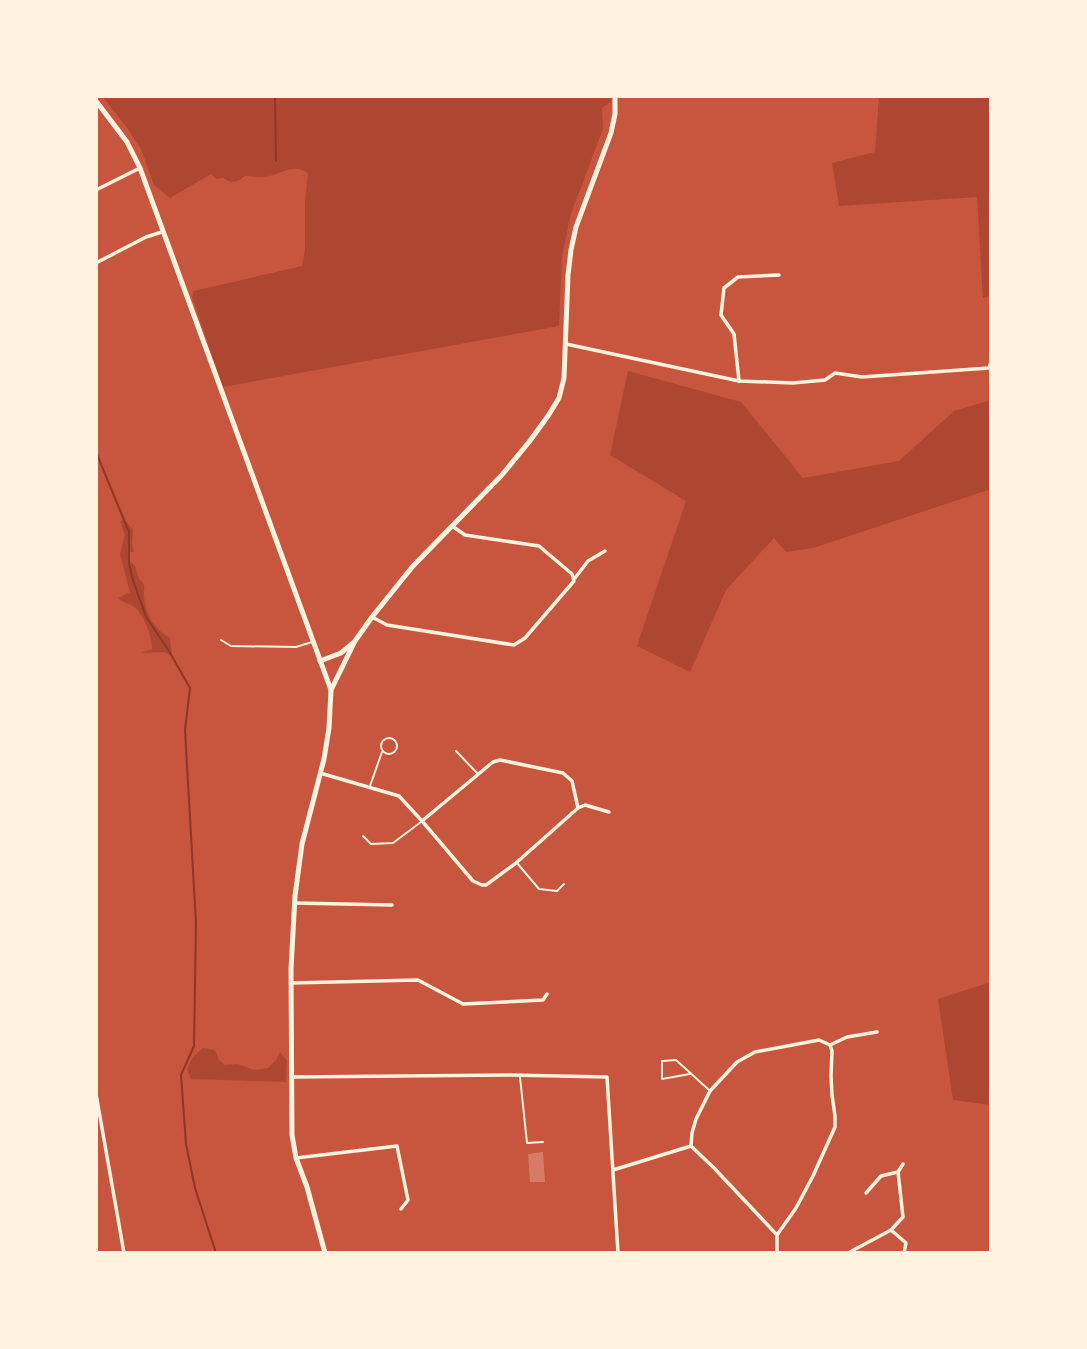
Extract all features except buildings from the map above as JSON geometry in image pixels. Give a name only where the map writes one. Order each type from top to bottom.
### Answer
[{"type":"street","points":[[325,1253],[313,1204],[296,1158],[292,1135],[291,983],[294,903],[302,844],[329,728],[331,690],[355,641],[372,617],[413,566],[501,476],[559,398],[564,378],[571,250],[576,227],[611,134],[615,96]]},
{"type":"street","points":[[96,101],[127,142],[140,168],[331,690]]},
{"type":"street","points":[[96,190],[140,168]]},
{"type":"street","points":[[96,263],[146,237],[162,232]]},
{"type":"street","points":[[740,381],[734,334],[721,315],[724,288],[738,277],[779,275]]},
{"type":"street","points":[[566,344],[740,381],[793,383],[825,380],[835,373],[862,377],[989,368],[991,362]]},
{"type":"street","points":[[452,525],[466,535],[539,546],[575,578]]},
{"type":"street","points":[[372,617],[387,625],[514,645],[525,638],[572,585],[588,561],[605,551]]},
{"type":"street","points":[[320,661],[341,653],[355,641]]},
{"type":"street","points":[[331,657],[341,667]]},
{"type":"street","points":[[422,821],[478,774],[500,760],[563,773],[572,781],[578,808]]},
{"type":"street","points":[[320,773],[399,796],[477,884],[482,885],[491,883],[516,863],[578,808],[585,805],[610,811]]},
{"type":"street","points":[[294,903],[392,905]]},
{"type":"street","points":[[291,983],[418,981],[463,1004],[543,1000],[547,995]]},
{"type":"street","points":[[830,1045],[848,1037],[877,1032]]},
{"type":"street","points":[[691,1146],[696,1119],[710,1091],[737,1062],[755,1052],[819,1040],[830,1045],[835,1128],[796,1208],[777,1235],[777,1253]]},
{"type":"street","points":[[291,1077],[607,1077],[618,1253]]},
{"type":"street","points":[[96,1094],[124,1253]]},
{"type":"street","points":[[296,1158],[397,1146],[408,1200],[401,1209]]},
{"type":"street","points":[[691,1146],[777,1235]]},
{"type":"street","points":[[613,1170],[691,1146]]},
{"type":"street","points":[[848,1253],[891,1230],[903,1217],[898,1172],[903,1164]]},
{"type":"street","points":[[866,1193],[881,1176],[898,1172]]},
{"type":"street","points":[[891,1230],[905,1243],[904,1253]]},
{"type":"lane","points":[[221,640],[231,646],[296,647],[313,642]]},
{"type":"lane","points":[[370,788],[382,743],[386,739],[393,739],[396,743],[394,752],[386,753],[382,750]]},
{"type":"lane","points":[[456,751],[478,774]]},
{"type":"lane","points":[[363,836],[371,844],[393,843],[422,821]]},
{"type":"lane","points":[[516,863],[539,889],[557,891],[564,884]]},
{"type":"lane","points":[[690,1074],[662,1079],[662,1061],[676,1060],[710,1091]]},
{"type":"lane","points":[[520,1076],[527,1143],[543,1142]]},
{"type":"shaded area","points":[[102,96],[610,96],[611,102],[602,108],[603,129],[571,214],[562,256],[559,326],[223,387],[192,297],[194,291],[302,266],[308,173],[293,169],[266,177],[245,176],[234,182],[223,178],[216,179],[211,174],[170,198],[154,185],[141,149]]},
{"type":"shaded area","points":[[879,96],[991,96],[991,296],[983,298],[977,197],[839,206],[832,163],[875,152]]},
{"type":"shaded area","points":[[628,371],[741,402],[803,478],[899,461],[954,411],[991,400],[991,489],[813,548],[786,552],[774,538],[726,590],[690,672],[637,646],[686,501],[610,455]]},
{"type":"shaded area","points":[[125,520],[133,530],[134,552],[130,552],[130,562],[135,566],[144,585],[149,615],[155,626],[170,638],[172,656],[164,652],[141,653],[152,649],[147,626],[137,609],[118,598],[130,592],[120,554],[125,535],[120,521]]},
{"type":"shaded area","points":[[991,982],[991,1105],[953,1100],[938,999]]},
{"type":"shaded area","points":[[203,1048],[215,1050],[219,1060],[225,1065],[238,1064],[254,1070],[268,1068],[280,1052],[287,1061],[286,1082],[191,1079],[187,1070],[192,1058]]},
{"type":"waterway","points":[[275,96],[276,161]]},
{"type":"waterway","points":[[96,452],[129,532],[129,563],[146,617],[190,688],[185,730],[196,923],[194,1046],[181,1075],[186,1144],[195,1188],[216,1253]]}]
